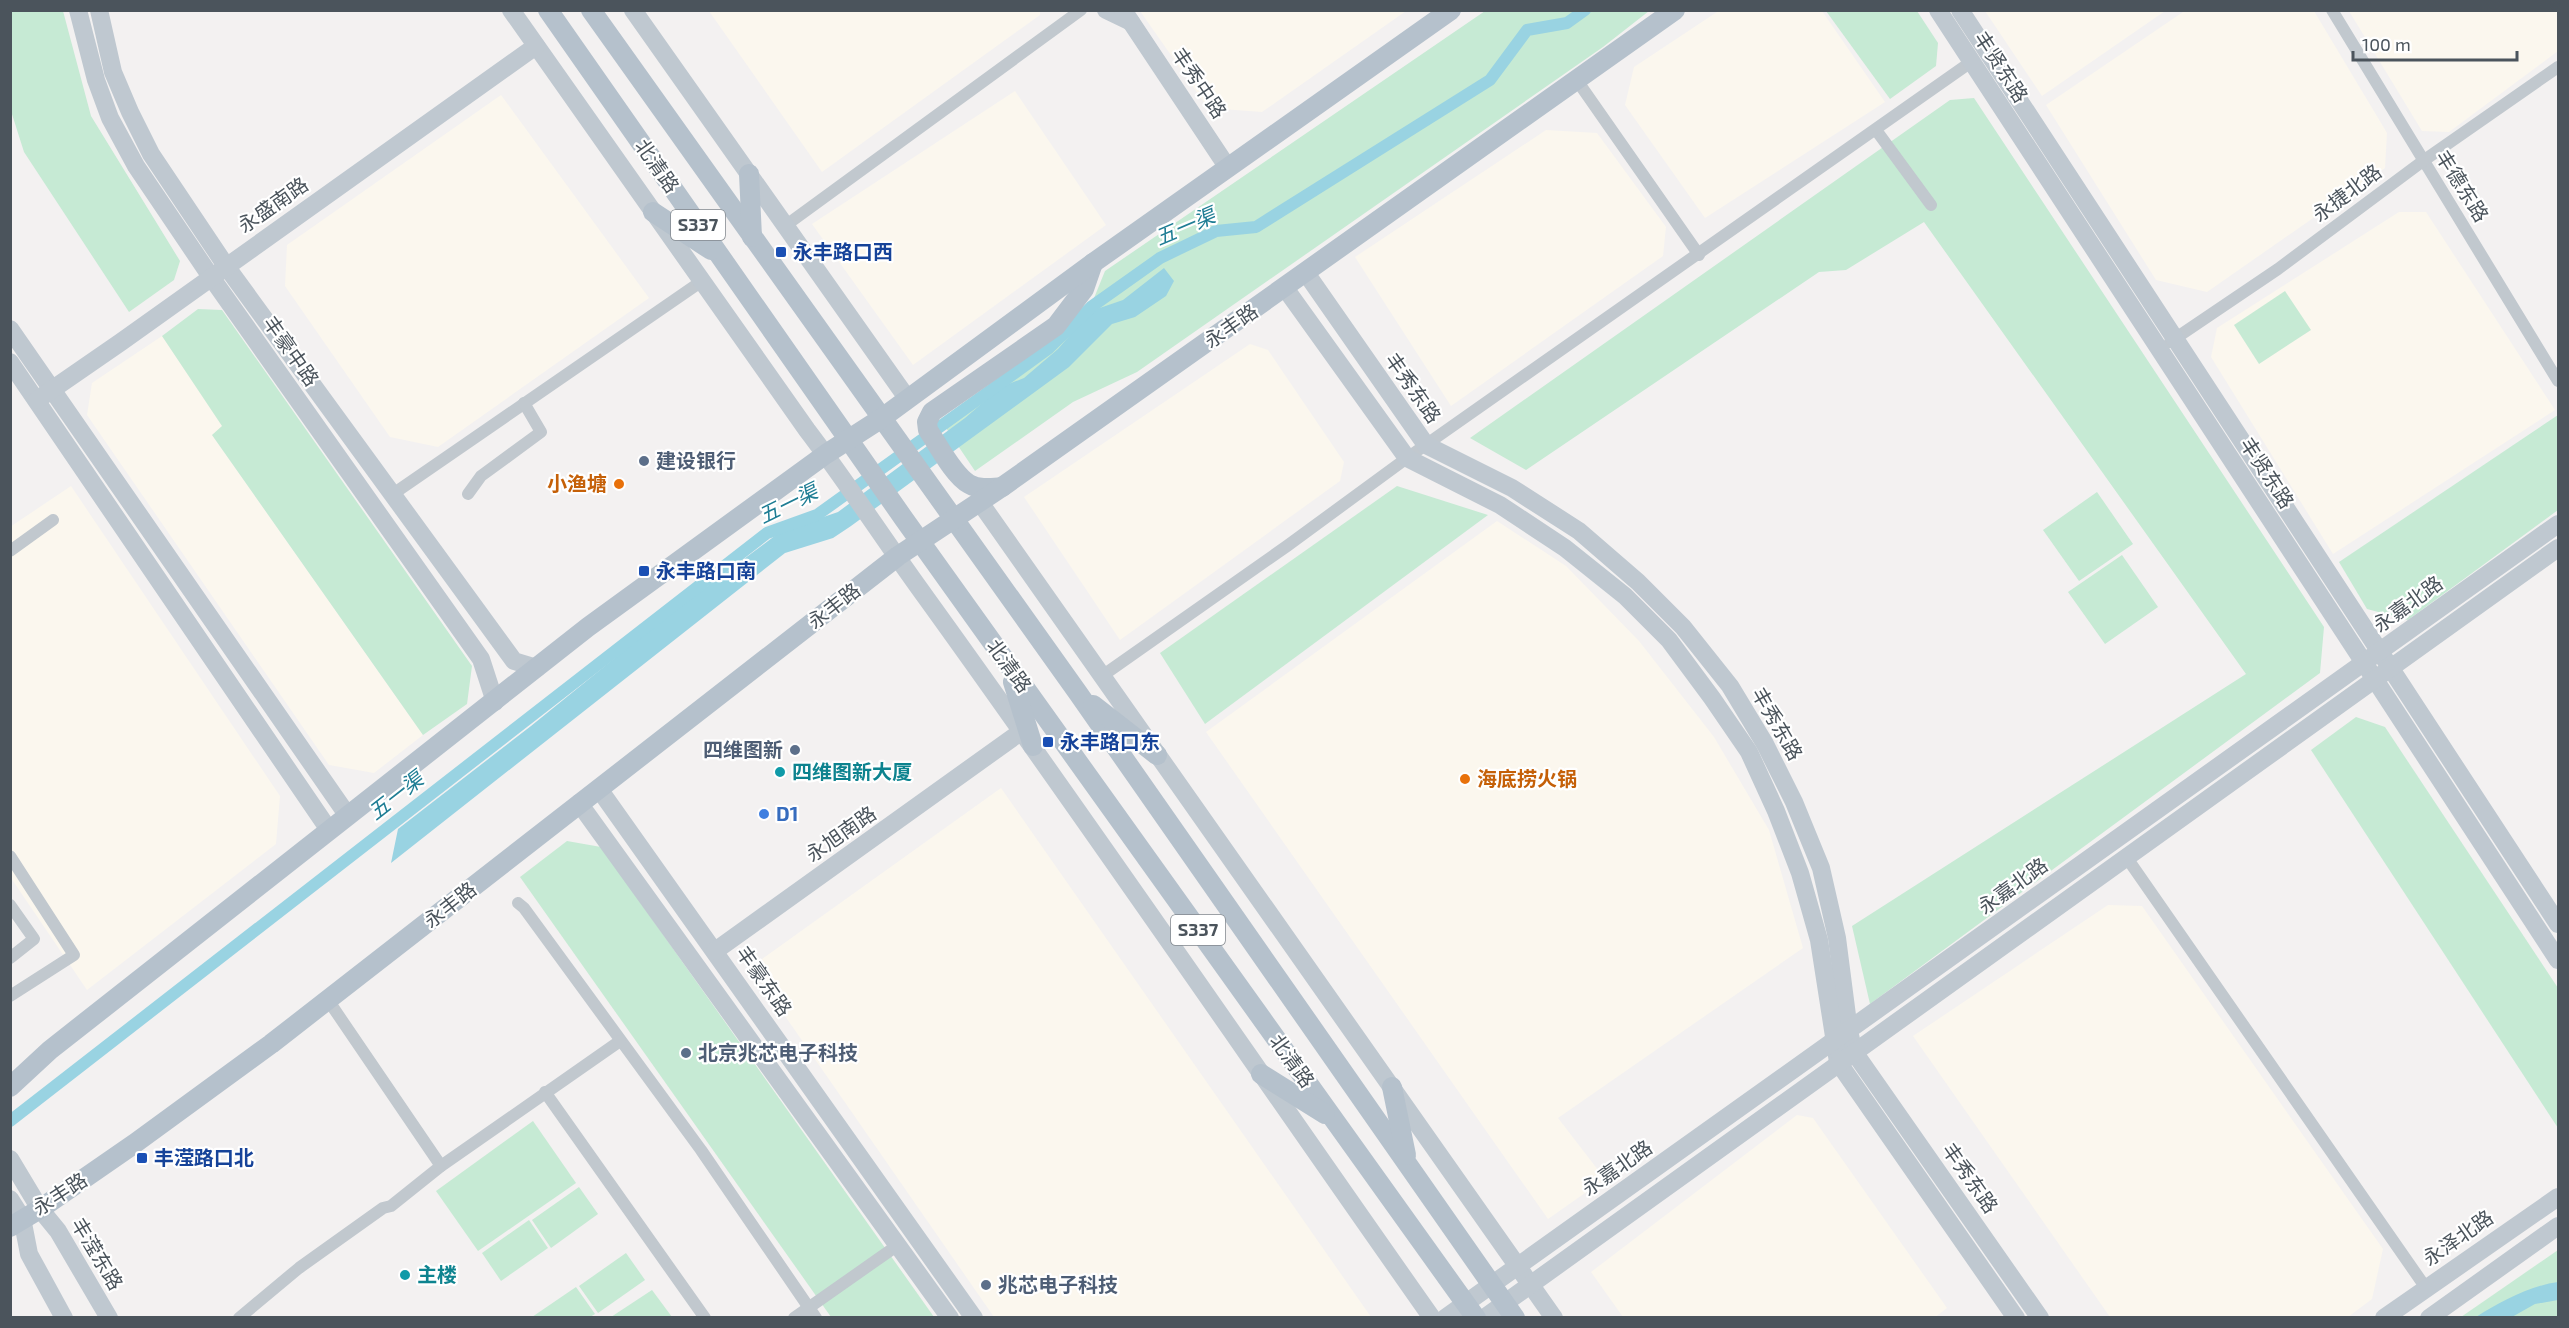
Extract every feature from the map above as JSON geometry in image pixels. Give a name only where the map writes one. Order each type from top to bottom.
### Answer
[{"type":"main road","name":"北清路","points":[[548,10],[904,519],[1471,1310]]},
{"type":"main road","name":"北清路","points":[[591,10],[1078,693],[1510,1310]]},
{"type":"main road","points":[[10,1087],[50,1050],[588,627],[825,454],[882,418],[1093,263],[1451,10]]},
{"type":"main road","name":"永丰路","points":[[16,1223],[153,1131],[328,1000],[898,556],[1002,487],[1675,10]]},
{"type":"main road","points":[[749,174],[752,237]]},
{"type":"main road","points":[[653,212],[719,255]]},
{"type":"main road","points":[[1002,487],[982,488],[969,485],[960,477],[928,430],[927,422],[932,412],[1056,326],[1084,290],[1093,263]]},
{"type":"main road","points":[[1008,665],[1028,739]]},
{"type":"main road","points":[[1078,693],[1157,754]]},
{"type":"main road","points":[[1261,1074],[1334,1119]]},
{"type":"main road","points":[[1392,1087],[1408,1163]]},
{"type":"street","name":"丰豪中路","points":[[78,10],[96,80],[110,118],[136,166],[211,277],[481,659],[495,702]]},
{"type":"street","name":"丰豪中路","points":[[99,10],[113,72],[151,154],[226,266],[514,661],[537,668]]},
{"type":"street","name":"北清路","points":[[511,10],[1028,739],[1432,1317]]},
{"type":"street","points":[[633,10],[907,398]]},
{"type":"street","points":[[785,226],[1081,10]]},
{"type":"street","name":"丰秀中路","points":[[1106,10],[1127,16],[1228,168]]},
{"type":"street","name":"丰贤东路","points":[[1938,10],[2158,350],[2559,960]]},
{"type":"street","name":"丰贤东路","points":[[1960,10],[2559,924]]},
{"type":"street","name":"丰德东路","points":[[2332,10],[2559,381]]},
{"type":"street","name":"永盛南路","points":[[37,400],[536,46]]},
{"type":"street","points":[[1102,676],[1287,546],[1407,458],[1971,62]]},
{"type":"street","name":"永捷北路","points":[[2158,350],[2278,269],[2423,161],[2559,67]]},
{"type":"street","points":[[1576,79],[1699,255]]},
{"type":"street","points":[[1875,130],[1931,205]]},
{"type":"street","name":"丰秀东路","points":[[1306,273],[1426,445],[1512,488],[1579,531],[1638,582],[1683,627],[1730,686],[1770,753],[1794,802],[1821,868],[1837,938],[1849,1031],[1854,1052],[2040,1317]]},
{"type":"street","points":[[393,494],[702,281]]},
{"type":"street","name":"丰秀东路","points":[[1284,288],[1407,458],[1500,505],[1565,548],[1625,596],[1661,633],[1712,698],[1749,752],[1776,811],[1800,873],[1819,940],[1833,1042],[1838,1062],[2016,1317]]},
{"type":"street","points":[[10,329],[348,816]]},
{"type":"street","points":[[10,362],[330,830]]},
{"type":"street","points":[[468,494],[481,476],[541,432],[524,404]]},
{"type":"street","points":[[980,501],[1554,1317]]},
{"type":"street","points":[[10,551],[53,520]]},
{"type":"street","name":"永嘉北路","points":[[1445,1317],[1471,1310],[1491,1283],[1849,1031],[2559,524]]},
{"type":"street","points":[[1484,1317],[1510,1310],[1530,1283],[2559,548]]},
{"type":"street","name":"永旭南路","points":[[715,951],[1028,739]]},
{"type":"street","name":"丰豪东路","points":[[599,789],[974,1317]]},
{"type":"street","points":[[579,803],[950,1317]]},
{"type":"street","points":[[10,856],[74,955],[10,996]]},
{"type":"street","points":[[2127,858],[2426,1288]]},
{"type":"street","points":[[518,903],[524,908],[701,1150],[813,1312]]},
{"type":"street","points":[[10,905],[34,939],[10,958]]},
{"type":"street","points":[[328,1000],[441,1166]]},
{"type":"street","points":[[245,1315],[299,1268],[383,1208],[391,1206],[441,1166],[620,1041]]},
{"type":"street","points":[[545,1092],[705,1317]]},
{"type":"street","name":"丰滢东路","points":[[10,1159],[40,1209],[58,1230],[109,1317]]},
{"type":"street","name":"永泽北路","points":[[2384,1317],[2559,1197]]},
{"type":"street","points":[[10,1198],[16,1223],[29,1254],[64,1317]]},
{"type":"street","points":[[2429,1317],[2559,1226]]},
{"type":"street","points":[[794,1317],[813,1312],[898,1245]]},
{"type":"shaded area","points":[[1040,10],[1040,15],[822,172],[709,11]]},
{"type":"shaded area","points":[[1720,10],[1822,11],[1885,102],[1705,218],[1625,105],[1634,67]]},
{"type":"shaded area","points":[[2186,10],[2314,11],[2387,133],[2385,168],[2207,292],[2156,280],[2046,105]]},
{"type":"shaded area","points":[[1140,11],[1406,11],[1262,112],[1208,108]]},
{"type":"shaded area","points":[[1985,11],[2165,11],[2042,96]]},
{"type":"shaded area","points":[[2349,11],[2558,11],[2558,51],[2449,132],[2422,131]]},
{"type":"shaded area","points":[[1015,91],[1106,225],[913,365],[812,224]]},
{"type":"shaded area","points":[[501,95],[649,298],[438,447],[390,437],[285,286],[287,245]]},
{"type":"shaded area","points":[[1546,130],[1597,133],[1666,227],[1663,256],[1451,406],[1355,257]]},
{"type":"shaded area","points":[[2399,212],[2426,212],[2555,410],[2333,554],[2211,357],[2217,328]]},
{"type":"shaded area","points":[[162,336],[223,427],[212,435],[423,735],[374,773],[329,765],[87,415],[92,383]]},
{"type":"shaded area","points":[[1250,344],[1268,350],[1344,462],[1340,481],[1120,640],[1024,497]]},
{"type":"shaded area","points":[[71,486],[280,796],[276,844],[87,990],[11,878],[10,527]]},
{"type":"shaded area","points":[[1497,521],[1566,566],[1639,641],[1714,737],[1769,830],[1803,948],[1558,1118],[1605,1179],[1548,1219],[1206,732]]},
{"type":"shaded area","points":[[1001,788],[1371,1317],[994,1317],[751,967]]},
{"type":"shaded area","points":[[2108,905],[2142,906],[2383,1249],[2372,1299],[2348,1317],[2110,1317],[1913,1036]]},
{"type":"shaded area","points":[[1797,1115],[1813,1118],[1947,1308],[1934,1318],[1623,1317],[1591,1272]]},
{"type":"green space","points":[[10,11],[63,11],[91,116],[180,261],[174,280],[129,312],[24,152],[11,111]]},
{"type":"green space","points":[[1485,11],[1649,11],[1603,47],[1137,372],[1073,402],[975,471],[944,425],[1092,303],[1105,271]]},
{"type":"green space","points":[[1826,11],[1917,11],[1938,43],[1936,66],[1890,99]]},
{"type":"green space","points":[[1974,98],[2324,627],[2320,673],[1870,1004],[1852,926],[2246,674],[1924,222],[1846,270],[1819,272],[1526,470],[1470,438],[1950,100]]},
{"type":"green space","points":[[2285,291],[2311,330],[2259,364],[2234,325]]},
{"type":"green space","points":[[198,309],[222,310],[472,666],[467,704],[423,735],[212,435],[222,426],[162,336]]},
{"type":"green space","points":[[2558,415],[2558,510],[2408,620],[2367,609],[2339,562]]},
{"type":"green space","points":[[1397,486],[1488,515],[1205,724],[1160,653]]},
{"type":"green space","points":[[2097,492],[2133,544],[2079,581],[2043,530]]},
{"type":"green space","points":[[2122,555],[2158,607],[2105,644],[2068,592]]},
{"type":"green space","points":[[2356,717],[2385,727],[2558,988],[2558,1128],[2311,750]]},
{"type":"green space","points":[[567,841],[601,847],[934,1317],[831,1317],[520,877]]},
{"type":"green space","points":[[533,1121],[576,1183],[478,1251],[436,1191]]},
{"type":"green space","points":[[579,1187],[598,1214],[551,1248],[532,1220]]},
{"type":"green space","points":[[529,1220],[548,1248],[501,1281],[482,1253]]},
{"type":"green space","points":[[2558,1250],[2558,1317],[2461,1317]]},
{"type":"green space","points":[[626,1253],[645,1280],[598,1313],[579,1286]]},
{"type":"green space","points":[[576,1287],[595,1314],[590,1317],[532,1317]]},
{"type":"green space","points":[[652,1290],[672,1317],[611,1317]]},
{"type":"water","points":[[1164,268],[1174,281],[1166,296],[1135,317],[1112,324],[1069,367],[851,526],[833,538],[785,553],[391,863],[398,829],[531,726],[658,623],[780,532],[838,512],[965,418],[1001,387],[1024,378],[1058,349],[1091,311],[1123,300]]},
{"type":"water","points":[[2558,1282],[2558,1300],[2535,1304],[2512,1317],[2476,1317],[2526,1291]]},
{"type":"waterway","name":"五一渠","points":[[10,1121],[767,533],[817,515],[1048,349],[1091,307],[1160,258],[1216,231],[1256,227],[1490,80],[1527,30],[1567,23],[1585,10]]},
{"type":"place","name":"永丰路口西","points":[[781,252]]},
{"type":"place","name":"建设银行","points":[[644,461]]},
{"type":"place","name":"小渔塘","points":[[619,484]]},
{"type":"place","name":"永丰路口南","points":[[644,571]]},
{"type":"place","name":"永丰路口东","points":[[1048,742]]},
{"type":"place","name":"四维图新","points":[[795,750]]},
{"type":"place","name":"四维图新大厦","points":[[780,772]]},
{"type":"place","name":"海底捞火锅","points":[[1465,779]]},
{"type":"place","name":"D1","points":[[764,814]]},
{"type":"place","name":"北京兆芯电子科技","points":[[686,1053]]},
{"type":"place","name":"丰滢路口北","points":[[142,1158]]},
{"type":"place","name":"主楼","points":[[405,1275]]},
{"type":"place","name":"兆芯电子科技","points":[[986,1285]]}]
